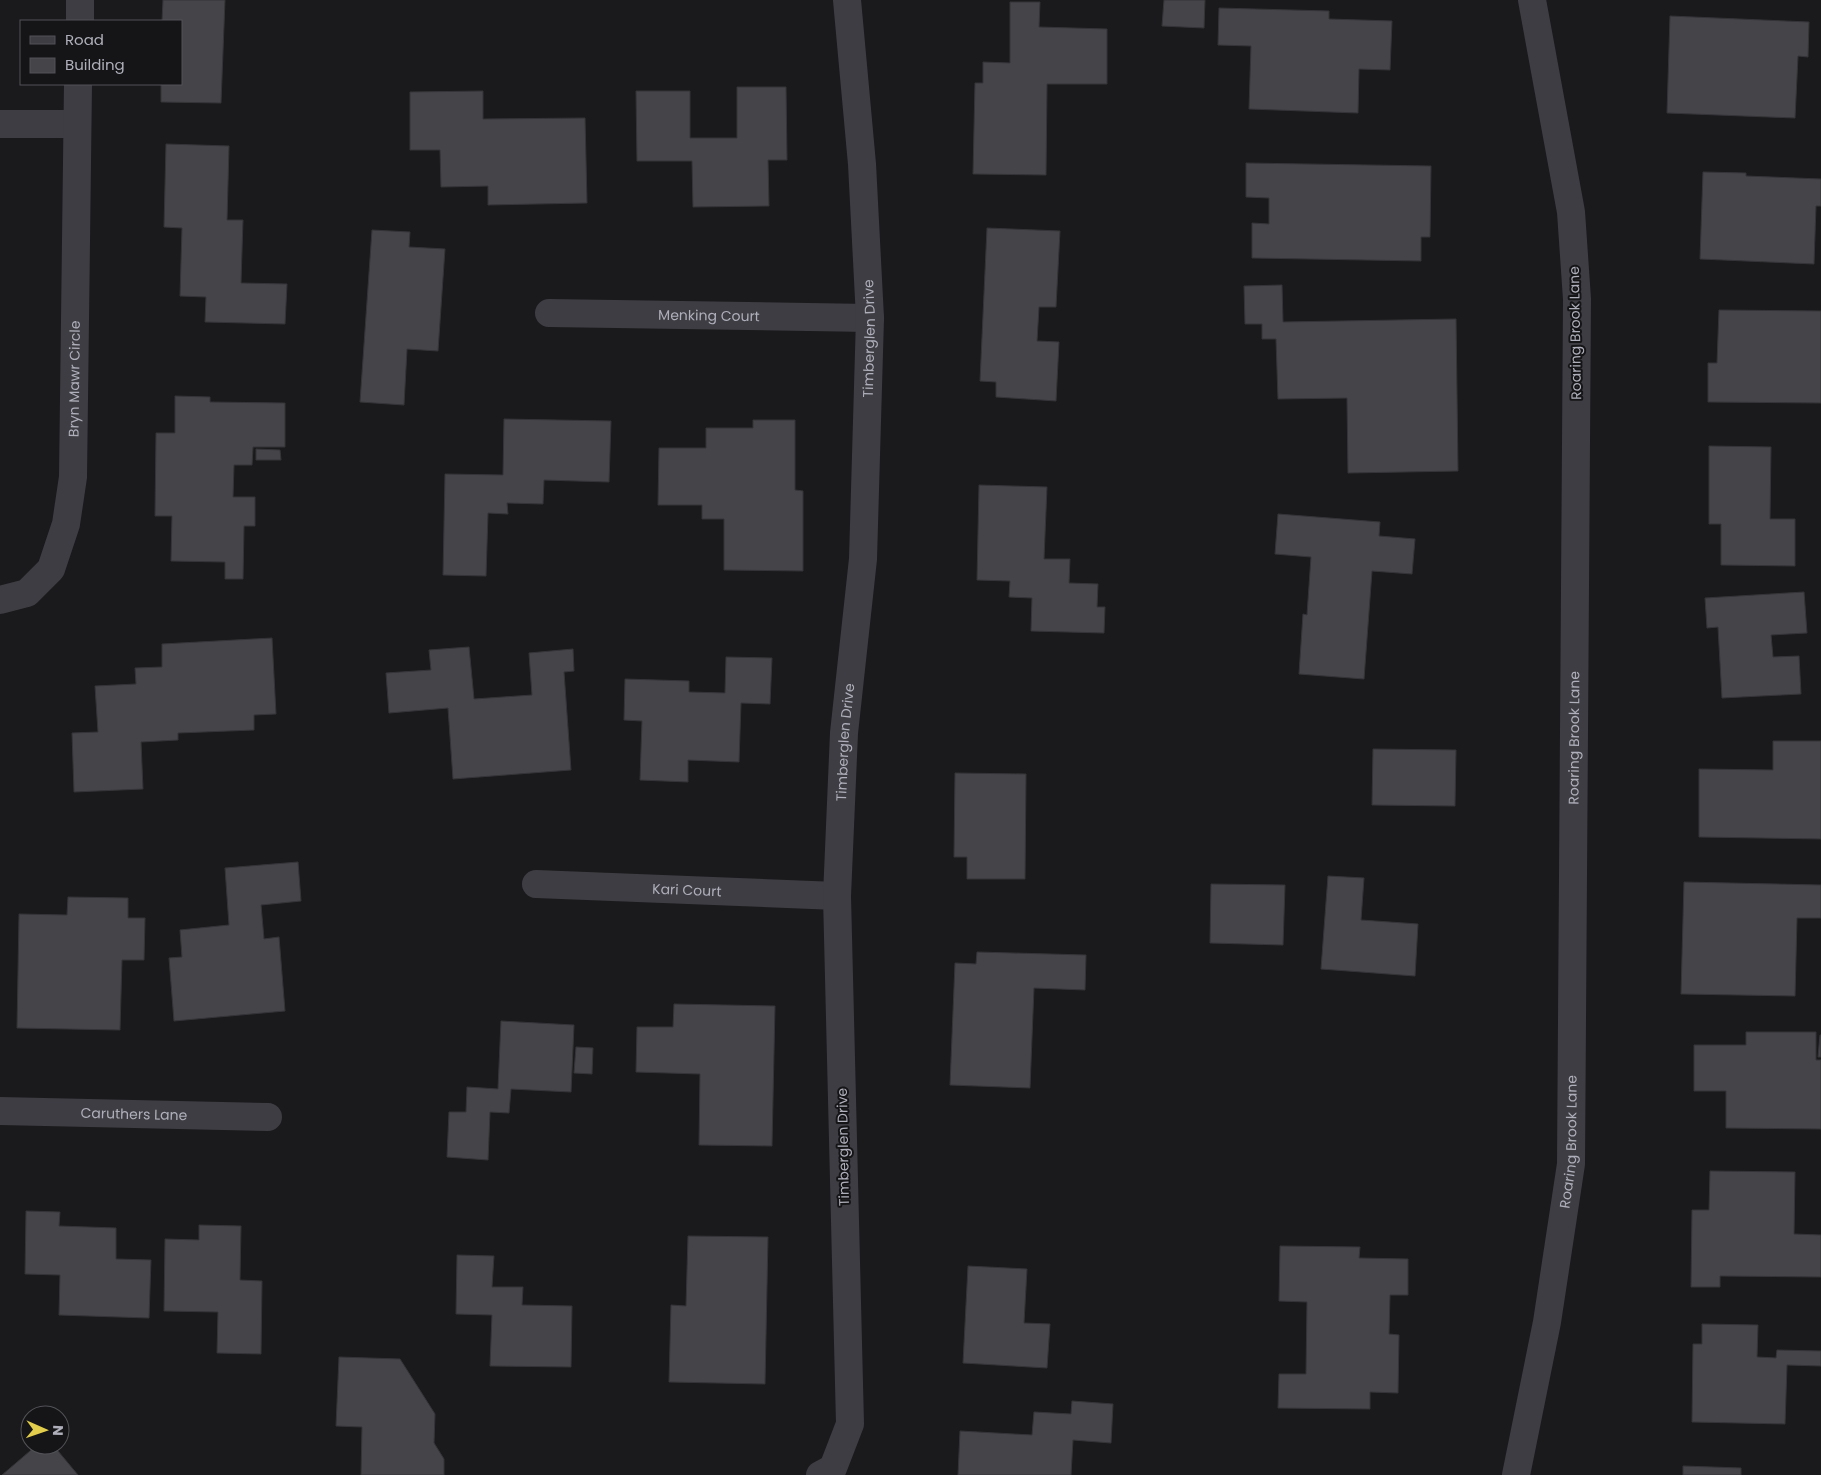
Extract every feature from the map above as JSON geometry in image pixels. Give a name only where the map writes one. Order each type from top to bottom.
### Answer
[{"type":"street","points":[[80,0],[80,20]]},
{"type":"street","name":"Timberglen Drive","points":[[820,1475],[833,1468],[850,1424],[837,896],[844,734],[863,559],[870,318],[862,164],[847,0]]},
{"type":"street","name":"Roaring Brook Lane","points":[[1516,1475],[1547,1322],[1571,1164],[1577,299],[1570,212],[1532,0]]},
{"type":"street","name":"Bryn Mawr Circle","points":[[0,600],[27,593],[51,569],[66,524],[73,477],[78,85]]},
{"type":"street","points":[[0,124],[76,124]]},
{"type":"street","name":"Menking Court","points":[[549,313],[870,318]]},
{"type":"street","name":"Kari Court","points":[[536,884],[837,896]]},
{"type":"street","name":"Caruthers Lane","points":[[0,1111],[268,1117]]},
{"type":"building","points":[[163,0],[225,0],[221,103],[161,102],[161,85],[182,85],[182,20],[162,20]]},
{"type":"building","points":[[1164,0],[1205,0],[1204,28],[1162,26]]},
{"type":"building","points":[[1010,2],[1040,2],[1039,27],[1107,29],[1107,84],[1047,84],[1046,175],[973,174],[975,83],[983,83],[983,62],[1010,63]]},
{"type":"building","points":[[1219,8],[1329,11],[1329,19],[1392,21],[1390,70],[1359,69],[1358,113],[1249,109],[1251,46],[1218,45]]},
{"type":"building","points":[[1670,16],[1809,22],[1808,57],[1798,56],[1795,118],[1667,113]]},
{"type":"building","points":[[737,87],[786,87],[787,160],[768,160],[769,206],[693,207],[692,161],[637,161],[636,91],[690,91],[690,138],[737,138]]},
{"type":"building","points":[[483,91],[483,119],[585,118],[587,203],[488,205],[488,186],[441,187],[440,150],[410,150],[410,92]]},
{"type":"building","points":[[166,144],[229,146],[227,220],[243,220],[241,283],[287,284],[285,324],[205,322],[206,297],[180,296],[182,228],[164,227]]},
{"type":"building","points":[[1246,163],[1431,166],[1430,237],[1421,237],[1421,261],[1252,258],[1252,223],[1269,224],[1269,198],[1246,197]]},
{"type":"building","points":[[1703,172],[1746,173],[1746,176],[1821,179],[1821,206],[1816,206],[1814,264],[1700,259]]},
{"type":"building","points":[[987,228],[1060,231],[1056,307],[1039,307],[1037,341],[1059,342],[1056,401],[996,397],[996,382],[980,381]]},
{"type":"building","points":[[372,230],[410,232],[409,247],[445,249],[438,351],[407,349],[404,405],[360,402]]},
{"type":"building","points":[[1282,285],[1283,322],[1456,319],[1458,471],[1348,473],[1347,398],[1278,399],[1276,339],[1262,339],[1262,324],[1245,324],[1244,286]]},
{"type":"building","points":[[1719,310],[1821,311],[1821,403],[1708,402],[1708,363],[1717,363]]},
{"type":"building","points":[[175,396],[210,397],[210,402],[285,403],[285,447],[253,447],[252,465],[234,465],[233,497],[255,497],[255,526],[244,526],[243,579],[225,579],[225,562],[171,561],[172,516],[155,516],[156,433],[175,433]]},
{"type":"building","points":[[504,419],[611,421],[609,482],[544,480],[543,504],[507,503],[508,514],[488,513],[486,576],[443,575],[445,474],[503,475]]},
{"type":"building","points":[[753,420],[795,420],[795,490],[803,491],[803,571],[724,570],[724,519],[702,519],[702,505],[658,505],[659,448],[706,448],[706,428],[753,428]]},
{"type":"building","points":[[1709,446],[1771,447],[1770,519],[1795,519],[1795,566],[1721,565],[1721,524],[1709,524]]},
{"type":"building","points":[[256,449],[280,450],[281,460],[256,460]]},
{"type":"building","points":[[979,485],[1047,487],[1044,559],[1070,559],[1069,583],[1098,584],[1097,607],[1105,607],[1104,633],[1031,631],[1032,598],[1009,597],[1010,581],[977,580]]},
{"type":"building","points":[[1278,514],[1380,522],[1379,536],[1415,539],[1412,574],[1372,571],[1364,679],[1299,674],[1303,614],[1307,615],[1311,557],[1275,554]]},
{"type":"building","points":[[1804,592],[1807,633],[1771,635],[1773,657],[1799,656],[1801,694],[1722,698],[1718,627],[1707,628],[1705,598]]},
{"type":"building","points":[[272,638],[276,714],[254,715],[254,730],[178,733],[178,740],[141,742],[143,789],[74,792],[72,733],[98,732],[95,686],[136,684],[135,668],[162,667],[162,644]]},
{"type":"building","points":[[469,647],[474,699],[532,695],[529,653],[573,649],[574,671],[564,672],[571,770],[453,779],[448,708],[389,713],[386,673],[431,670],[429,650]]},
{"type":"building","points":[[726,657],[772,658],[770,704],[741,703],[739,762],[688,760],[688,782],[640,780],[642,721],[624,720],[625,679],[689,681],[689,692],[725,693]]},
{"type":"building","points":[[1773,741],[1821,741],[1821,839],[1699,837],[1699,769],[1773,770]]},
{"type":"building","points":[[1373,749],[1456,750],[1455,806],[1372,805]]},
{"type":"building","points":[[955,773],[1026,774],[1025,879],[967,879],[967,857],[954,857]]},
{"type":"building","points":[[298,862],[301,901],[261,905],[264,939],[279,937],[285,1011],[174,1021],[169,958],[182,957],[180,930],[229,925],[225,868]]},
{"type":"building","points":[[1328,876],[1364,878],[1361,920],[1418,924],[1415,976],[1321,969]]},
{"type":"building","points":[[1684,882],[1821,885],[1821,918],[1797,918],[1795,996],[1681,994]]},
{"type":"building","points":[[1211,884],[1285,885],[1283,945],[1210,943]]},
{"type":"building","points":[[68,897],[128,898],[128,918],[145,918],[144,960],[122,960],[120,1030],[17,1028],[19,914],[67,915]]},
{"type":"building","points":[[977,952],[1086,955],[1085,990],[1034,988],[1030,1088],[950,1085],[955,963],[976,964]]},
{"type":"building","points":[[674,1004],[775,1006],[772,1146],[699,1145],[700,1074],[636,1072],[637,1027],[673,1027]]},
{"type":"building","points":[[501,1021],[574,1025],[571,1092],[511,1089],[509,1113],[490,1112],[488,1160],[447,1157],[449,1112],[466,1112],[467,1087],[498,1089]]},
{"type":"building","points":[[1746,1032],[1816,1032],[1816,1060],[1821,1060],[1821,1129],[1726,1128],[1726,1091],[1694,1091],[1694,1045],[1746,1045]]},
{"type":"building","points":[[1820,1035],[1821,1057],[1818,1057]]},
{"type":"building","points":[[576,1047],[593,1048],[592,1074],[574,1073]]},
{"type":"building","points":[[1710,1171],[1795,1172],[1794,1234],[1821,1235],[1821,1277],[1720,1276],[1720,1287],[1691,1287],[1692,1210],[1709,1210]]},
{"type":"building","points":[[26,1211],[60,1212],[59,1226],[116,1228],[116,1259],[151,1260],[149,1318],[59,1315],[60,1275],[25,1274]]},
{"type":"building","points":[[199,1225],[241,1226],[240,1280],[262,1281],[261,1354],[217,1353],[218,1312],[164,1311],[165,1239],[199,1240]]},
{"type":"building","points":[[688,1236],[768,1237],[765,1384],[669,1382],[671,1305],[686,1306]]},
{"type":"building","points":[[1280,1246],[1360,1247],[1359,1258],[1408,1259],[1408,1295],[1390,1295],[1389,1334],[1399,1335],[1398,1393],[1370,1392],[1370,1409],[1278,1408],[1279,1374],[1306,1374],[1307,1302],[1279,1301]]},
{"type":"building","points":[[457,1255],[494,1256],[492,1287],[523,1287],[522,1305],[572,1306],[571,1367],[490,1366],[492,1315],[456,1314]]},
{"type":"building","points":[[968,1266],[1027,1269],[1024,1323],[1050,1324],[1047,1368],[963,1363]]},
{"type":"building","points":[[1702,1324],[1758,1325],[1757,1357],[1776,1358],[1777,1350],[1821,1351],[1821,1366],[1787,1365],[1785,1424],[1692,1422],[1693,1344],[1702,1344]]},
{"type":"building","points":[[339,1357],[400,1359],[435,1414],[434,1443],[444,1459],[444,1475],[361,1475],[362,1427],[336,1426]]},
{"type":"building","points":[[1072,1401],[1113,1404],[1111,1443],[1073,1440],[1071,1475],[958,1475],[960,1431],[1032,1435],[1034,1412],[1071,1414]]},
{"type":"building","points":[[25,1455],[61,1455],[78,1475],[2,1475]]},
{"type":"building","points":[[1683,1466],[1741,1468],[1741,1475],[1683,1475]]}]
